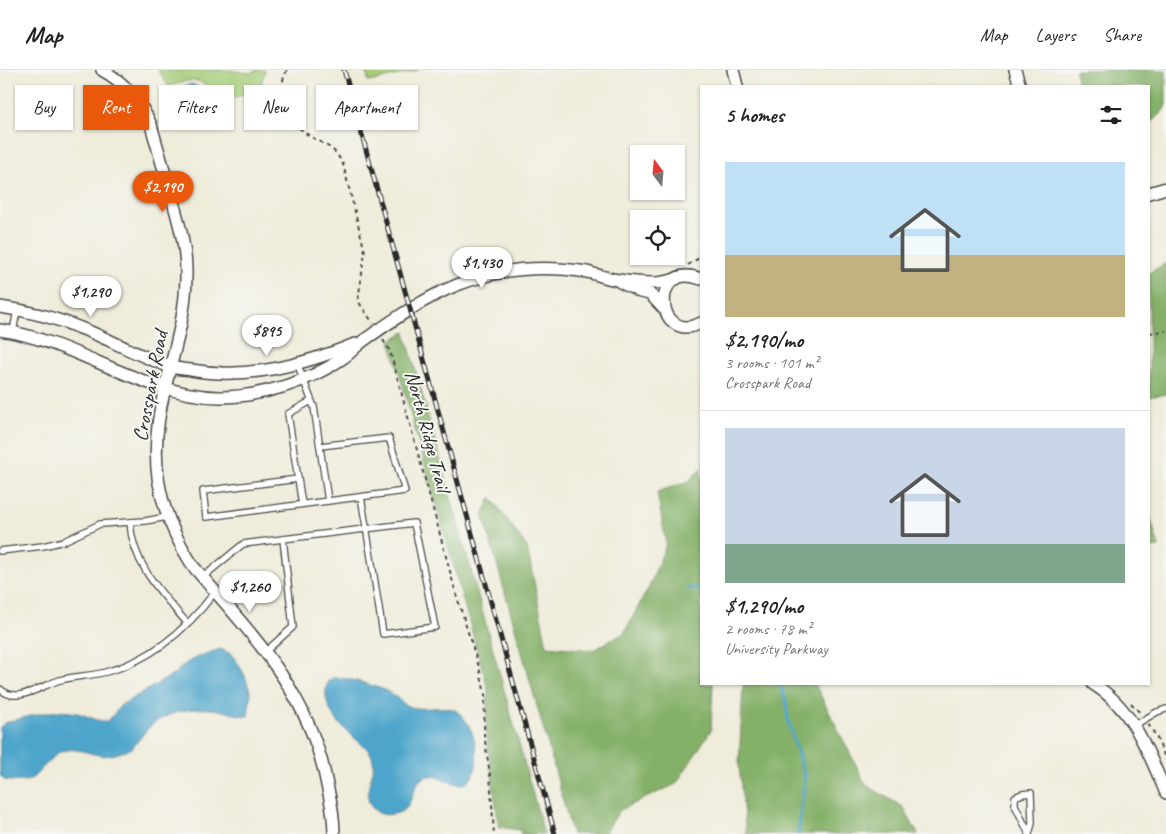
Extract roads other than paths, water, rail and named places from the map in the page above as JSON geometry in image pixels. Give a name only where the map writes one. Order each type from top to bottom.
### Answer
[{"type":"street","name":"Crosspark Road","points":[[102,70],[124,86],[145,110],[152,124],[181,231],[186,266],[185,302],[158,422],[157,456],[159,488],[167,517],[181,547],[203,577],[280,671],[297,698],[316,742],[324,768],[334,834]]},
{"type":"street","points":[[732,70],[738,85]]},
{"type":"street","points":[[1015,70],[1020,85]]},
{"type":"street","points":[[1150,193],[1166,188]]},
{"type":"street","points":[[0,330],[52,342],[139,380],[165,389],[218,397],[239,396],[261,393],[303,379],[329,367],[378,331],[437,293],[477,277],[520,268],[589,272],[614,279],[654,283],[694,276],[700,279]]},
{"type":"street","points":[[664,309],[663,298],[666,290],[681,278],[700,268]]},
{"type":"street","points":[[614,279],[640,292],[650,294],[672,320],[679,325],[689,326],[700,323]]},
{"type":"street","points":[[0,307],[62,321],[171,367],[222,374],[262,371],[297,363],[321,357],[362,342]]},
{"type":"street","points":[[689,326],[700,332]]},
{"type":"street","points":[[1095,685],[1102,689],[1120,706],[1135,725],[1166,791]]},
{"type":"lane","points":[[13,332],[17,310]]},
{"type":"lane","points":[[297,363],[314,407],[328,501]]},
{"type":"lane","points":[[302,504],[288,414],[311,401]]},
{"type":"lane","points":[[298,479],[204,491],[206,517],[405,491],[389,438],[320,446]]},
{"type":"lane","points":[[203,577],[243,544],[366,529],[414,523],[435,627],[383,634],[366,529],[361,497]]},
{"type":"lane","points":[[0,551],[43,546],[64,541],[100,524],[167,517]]},
{"type":"lane","points":[[130,522],[130,534],[143,566],[165,599],[188,624]]},
{"type":"lane","points":[[265,652],[293,627],[283,539]]},
{"type":"lane","points":[[0,689],[13,696],[28,693],[60,680],[106,672],[133,662],[173,638],[188,624],[215,592]]},
{"type":"lane","points":[[1135,725],[1157,712],[1166,710]]},
{"type":"lane","points":[[1031,793],[1032,824],[1029,834],[1015,805],[1015,797],[1031,793]]},
{"type":"water","points":[[221,649],[231,654],[245,676],[251,694],[248,716],[210,709],[184,711],[168,716],[153,724],[133,747],[126,751],[105,756],[80,750],[67,750],[57,754],[28,780],[4,780],[0,775],[0,727],[5,723],[38,714],[63,711],[108,721],[121,705],[176,673],[185,664],[202,655]]},
{"type":"water","points":[[335,677],[381,689],[411,707],[447,708],[460,713],[466,721],[475,742],[476,764],[474,774],[469,781],[459,784],[428,776],[419,781],[406,808],[393,814],[379,813],[371,806],[368,799],[368,790],[373,772],[371,754],[335,718],[327,701],[328,681]]},
{"type":"waterway","points":[[687,589],[700,587]]},
{"type":"waterway","points":[[780,685],[786,701],[788,721],[805,778],[798,834]]},
{"type":"railway","points":[[344,70],[555,834]]}]
